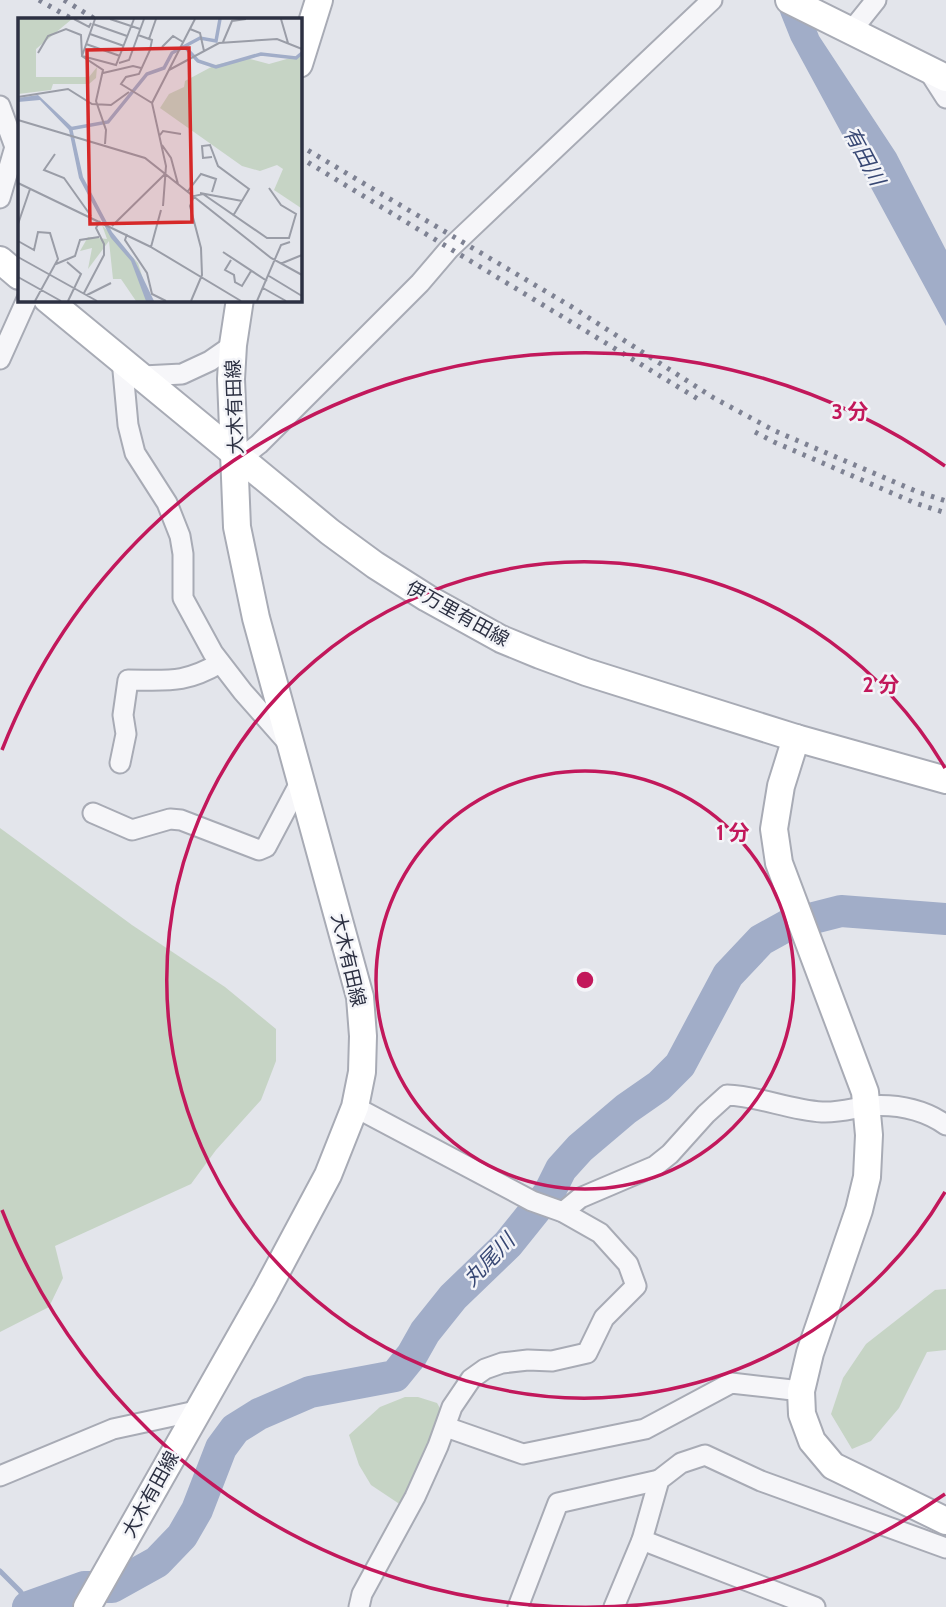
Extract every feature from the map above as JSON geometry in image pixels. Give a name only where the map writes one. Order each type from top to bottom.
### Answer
[{"type":"main road","points":[[301,58],[319,0]]},
{"type":"main road","points":[[789,0],[936,73]]},
{"type":"main road","points":[[0,260],[18,275]]},
{"type":"main road","name":"伊万里有田線","points":[[50,301],[143,376],[290,501],[375,565],[427,598],[501,639],[586,672],[796,738],[946,780]]},
{"type":"main road","name":"大木有田線","points":[[87,1607],[265,1293],[328,1175],[355,1107],[362,1072],[360,997],[256,618],[237,527],[231,379],[240,301]]},
{"type":"main road","points":[[796,738],[781,786],[774,829],[779,863],[853,1059],[868,1106],[869,1135],[867,1177],[859,1210],[810,1353],[801,1391],[802,1414],[812,1441],[833,1466],[946,1521]]},
{"type":"street","points":[[236,455],[250,451],[259,444],[420,283],[449,249],[712,0]]},
{"type":"street","points":[[852,30],[876,0]]},
{"type":"street","points":[[936,73],[946,98]]},
{"type":"street","points":[[0,106],[15,147],[0,198]]},
{"type":"street","points":[[0,359],[26,301]]},
{"type":"street","points":[[143,376],[182,374],[210,361],[233,345]]},
{"type":"street","points":[[122,359],[128,425],[135,453],[167,503],[180,536],[183,554],[183,598],[220,663],[293,749]]},
{"type":"street","points":[[120,763],[126,734],[122,715],[128,680],[183,680],[202,674],[220,663]]},
{"type":"street","points":[[93,813],[132,830],[170,820],[181,820],[259,850],[265,847],[302,779]]},
{"type":"street","points":[[564,1212],[580,1198],[655,1166],[727,1095],[748,1096],[784,1106],[823,1112],[868,1106],[910,1108],[946,1125]]},
{"type":"street","points":[[355,1107],[532,1201],[564,1212],[600,1233],[628,1264],[636,1286],[604,1318],[587,1353],[552,1361],[502,1363],[485,1369],[461,1390],[415,1497],[362,1594],[359,1607]]},
{"type":"street","points":[[446,1427],[523,1454],[645,1429],[731,1383],[801,1391]]},
{"type":"street","points":[[0,1476],[113,1429],[196,1411]]},
{"type":"street","points":[[518,1607],[558,1503],[660,1480],[681,1463],[705,1455],[796,1494],[946,1548]]},
{"type":"street","points":[[614,1607],[642,1541],[660,1480]]},
{"type":"street","points":[[642,1541],[815,1607]]},
{"type":"green space","points":[[0,828],[132,925],[225,987],[276,1029],[276,1061],[261,1100],[216,1150],[191,1184],[55,1246],[63,1278],[49,1307],[0,1332]]},
{"type":"green space","points":[[946,1289],[946,1350],[927,1352],[899,1408],[871,1441],[852,1449],[831,1414],[843,1378],[866,1344],[935,1290]]},
{"type":"green space","points":[[405,1397],[418,1397],[437,1403],[442,1412],[435,1434],[401,1505],[371,1485],[359,1465],[349,1435],[380,1407]]},
{"type":"water","name":"有田川","points":[[775,0],[805,0],[819,36],[896,153],[946,250],[946,326],[791,40]]},
{"type":"waterway","name":"丸尾川","points":[[28,1607],[84,1587],[112,1587],[157,1562],[182,1536],[197,1510],[221,1448],[235,1429],[259,1414],[310,1392],[395,1376],[453,1297],[508,1244],[549,1193],[561,1169],[580,1148],[626,1109],[659,1086],[680,1065],[728,975],[761,940],[790,924],[841,911],[946,919]]},
{"type":"waterway","points":[[0,1571],[20,1591],[30,1606]]},
{"type":"railway","points":[[39,0],[70,18]]},
{"type":"railway","points":[[64,0],[93,18]]},
{"type":"railway","points":[[301,146],[572,307],[714,398],[775,431],[918,492],[946,501]]},
{"type":"railway","points":[[301,158],[703,402]]},
{"type":"railway","points":[[755,432],[915,503],[946,513]]}]
